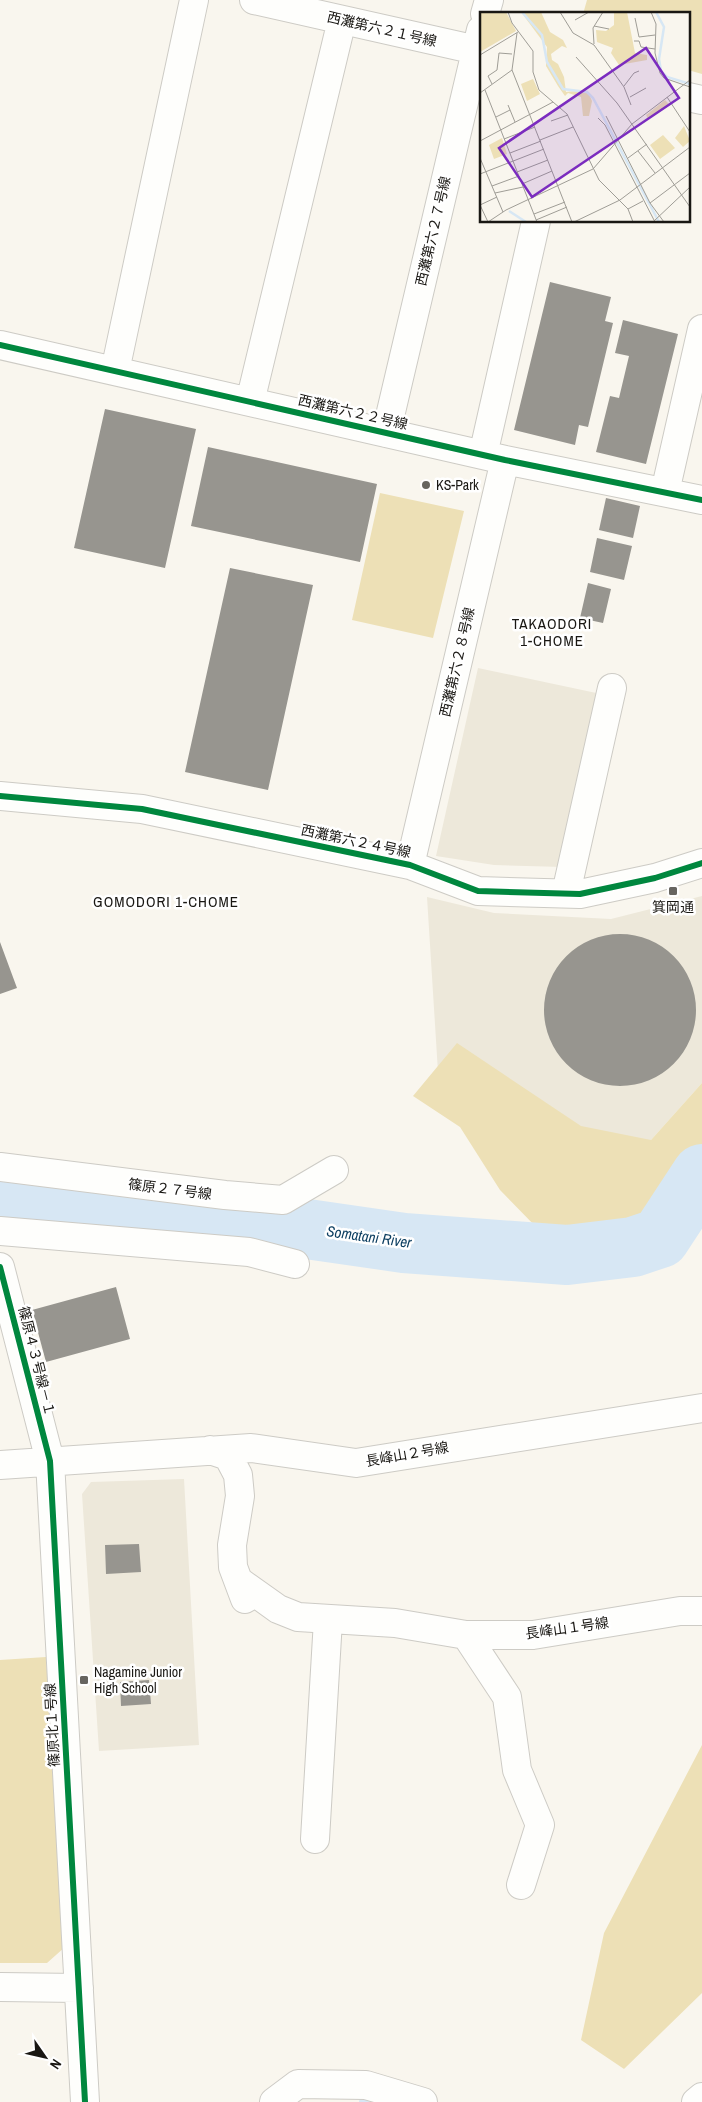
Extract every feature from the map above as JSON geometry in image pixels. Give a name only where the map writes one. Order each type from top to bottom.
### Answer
[{"type":"street","points":[[115,371],[194,0]]},
{"type":"street","name":"西灘第六２１号線","points":[[254,0],[288,4],[342,20],[479,44]]},
{"type":"street","points":[[250,402],[342,20]]},
{"type":"street","name":"西灘第六２７号線","points":[[386,433],[479,44]]},
{"type":"street","name":"西灘第六２８号線","points":[[410,865],[494,457],[536,222]]},
{"type":"street","points":[[665,492],[702,329]]},
{"type":"street","name":"西灘第六２２号線","points":[[0,345],[494,457],[702,500]]},
{"type":"street","points":[[566,894],[612,688]]},
{"type":"street","name":"西灘第六２４号線","points":[[0,796],[142,809],[410,865],[478,891],[580,894],[655,878],[702,863]]},
{"type":"street","name":"篠原２７号線","points":[[0,1167],[225,1195],[283,1200],[334,1170]]},
{"type":"street","points":[[0,1231],[249,1252],[295,1264]]},
{"type":"street","name":"篠原４３号線－１","points":[[0,1266],[50,1461]]},
{"type":"street","name":"長峰山２号線","points":[[0,1465],[251,1448],[356,1463],[702,1408]]},
{"type":"street","name":"長峰山１号線","points":[[210,1450],[228,1456],[238,1475],[240,1496],[232,1545],[233,1567],[240,1582],[278,1609],[328,1629],[395,1623],[466,1635],[533,1635],[680,1611],[702,1611]]},
{"type":"street","name":"篠原北１号線","points":[[50,1461],[85,2102]]},
{"type":"street","points":[[315,1839],[328,1629]]},
{"type":"street","points":[[466,1635],[507,1696],[517,1770],[540,1825],[521,1885]]},
{"type":"street","points":[[0,1986],[79,1988]]},
{"type":"street","points":[[274,2102],[298,2084],[366,2085],[422,2102]]},
{"type":"street","points":[[696,2102],[702,2097]]},
{"type":"shaded area","points":[[587,0],[702,0],[702,74],[690,71],[690,12],[584,12]]},
{"type":"shaded area","points":[[380,493],[464,511],[433,638],[352,620]]},
{"type":"shaded area","points":[[478,668],[601,694],[563,867],[494,865],[436,856]]},
{"type":"shaded area","points":[[702,896],[702,1083],[651,1140],[554,1145],[438,1072],[427,897],[494,913],[611,919]]},
{"type":"shaded area","points":[[457,1043],[581,1126],[651,1140],[702,1083],[702,1212],[697,1220],[636,1243],[538,1229],[500,1190],[460,1127],[413,1096]]},
{"type":"shaded area","points":[[184,1479],[199,1745],[99,1751],[82,1494],[91,1482]]},
{"type":"shaded area","points":[[46,1657],[65,1947],[47,1963],[0,1963],[0,1660]]},
{"type":"shaded area","points":[[702,1745],[702,1993],[624,2069],[581,2040],[604,1933]]},
{"type":"building","points":[[550,282],[611,297],[605,321],[613,323],[588,427],[579,425],[575,445],[514,430]]},
{"type":"building","points":[[623,320],[678,334],[646,464],[596,452],[610,396],[619,398],[629,356],[615,353]]},
{"type":"building","points":[[105,409],[196,429],[165,568],[74,548]]},
{"type":"building","points":[[208,447],[377,484],[360,562],[191,526]]},
{"type":"building","points":[[606,498],[640,506],[633,538],[599,530]]},
{"type":"building","points":[[597,538],[632,546],[624,580],[590,572]]},
{"type":"building","points":[[230,568],[313,585],[268,790],[185,772]]},
{"type":"building","points":[[588,583],[611,589],[603,623],[580,618]]},
{"type":"building","points":[[620,934],[635,935],[649,940],[674,956],[690,981],[695,995],[695,1025],[690,1039],[674,1064],[649,1080],[635,1085],[620,1086],[605,1085],[591,1080],[566,1064],[550,1039],[545,1025],[544,1010],[545,995],[550,981],[566,956],[591,940],[605,935]]},
{"type":"building","points":[[0,942],[17,988],[0,994]]},
{"type":"building","points":[[116,1287],[130,1339],[46,1362],[32,1310]]},
{"type":"building","points":[[139,1544],[141,1572],[106,1574],[105,1545]]},
{"type":"building","points":[[149,1680],[151,1704],[121,1706],[120,1682]]},
{"type":"waterway","name":"Somatani River","points":[[0,1197],[300,1228],[404,1243],[567,1255],[633,1247],[660,1238],[702,1174]]},
{"type":"waterway","points":[[364,2102],[374,2100],[378,2102]]},
{"type":"cycle path","points":[[0,345],[505,460],[702,500]]},
{"type":"cycle path","points":[[0,796],[142,809],[410,865],[478,891],[580,894],[655,878],[702,863]]},
{"type":"cycle path","points":[[0,1267],[50,1461],[85,2102]]},
{"type":"place","name":"KS-Park","points":[[426,485]]},
{"type":"place","name":"箕岡通","points":[[673,891]]},
{"type":"place","name":"Nagamine Junior High School","points":[[84,1680]]},
{"type":"district","name":"TAKAODORI 1-CHOME","points":[[552,632]]},
{"type":"district","name":"GOMODORI 1-CHOME","points":[[166,902]]}]
